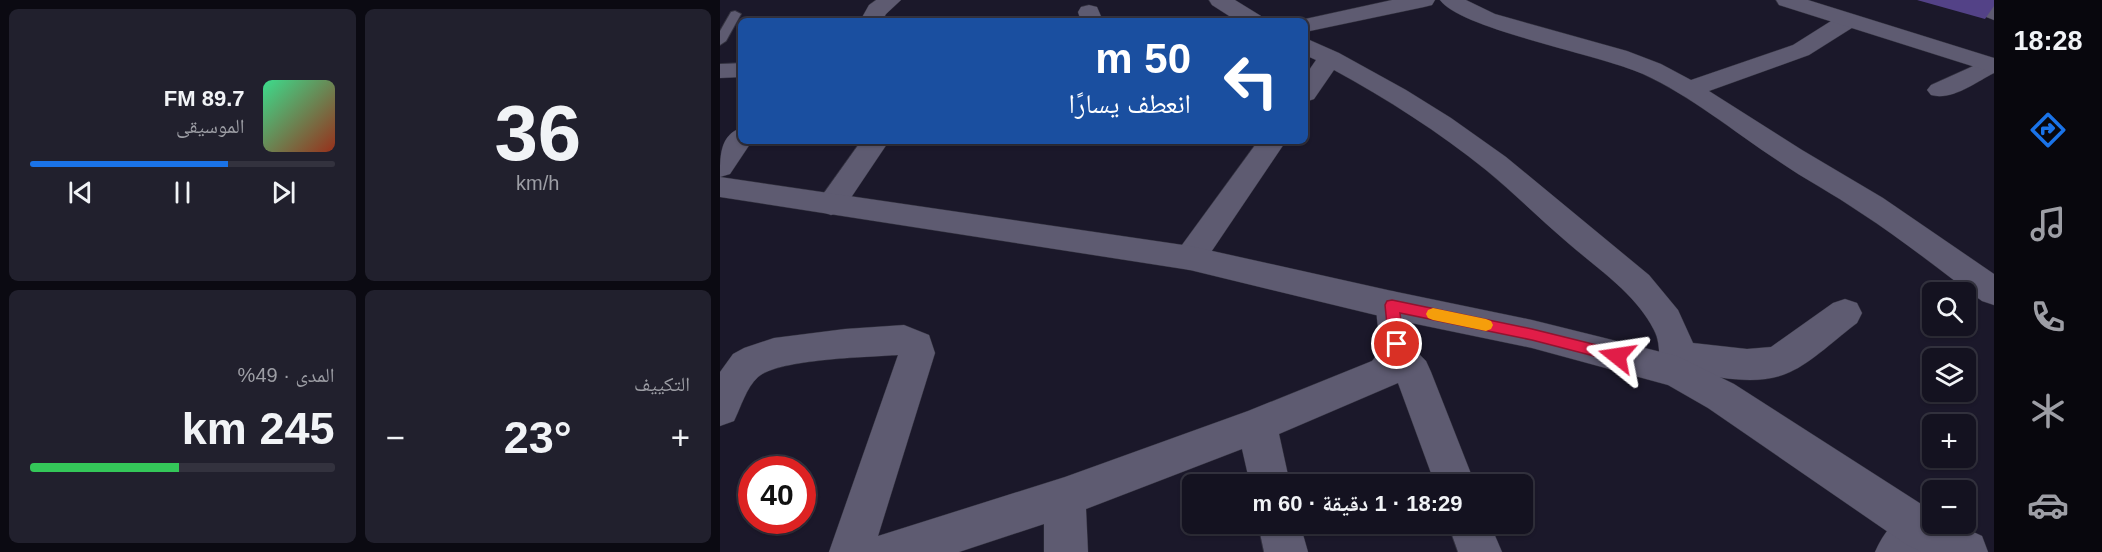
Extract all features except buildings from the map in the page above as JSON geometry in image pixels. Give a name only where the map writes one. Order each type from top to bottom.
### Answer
[{"type":"street","points":[[872,18],[877,9],[890,0]]},
{"type":"street","points":[[1220,0],[1248,18]]},
{"type":"street","points":[[1314,40],[1424,0]]},
{"type":"street","points":[[1451,0],[1461,8],[1487,19],[1566,39],[1652,69],[1689,89],[1792,157],[1872,205],[1994,292]]},
{"type":"street","points":[[1963,0],[1994,13]]},
{"type":"street","points":[[1803,2],[1847,21],[1993,66]]},
{"type":"street","points":[[1689,89],[1801,50],[1847,21]]},
{"type":"street","points":[[1308,81],[1314,40]]},
{"type":"street","points":[[1314,40],[1485,155],[1571,228],[1647,296],[1666,320],[1675,338],[1677,364],[1908,540],[1966,552]]},
{"type":"street","points":[[1940,90],[1993,66]]},
{"type":"street","points":[[720,71],[738,70]]},
{"type":"street","points":[[720,167],[738,141]]},
{"type":"street","points":[[831,204],[873,144]]},
{"type":"street","points":[[1190,258],[1270,144]]},
{"type":"street","points":[[720,187],[1190,258],[1392,305],[1677,364],[1747,365],[1779,362],[1845,313]]},
{"type":"street","points":[[892,552],[1065,497],[1257,424],[1385,372],[1394,365],[1396,356],[1392,305]]},
{"type":"street","points":[[720,409],[745,365],[755,357],[783,351],[904,340],[916,345],[917,353],[851,552]]},
{"type":"street","points":[[1396,356],[1413,372],[1451,474]]},
{"type":"street","points":[[1257,424],[1268,474]]},
{"type":"street","points":[[1065,497],[1066,552]]},
{"type":"street","points":[[1282,534],[1286,552]]},
{"type":"street","points":[[1473,534],[1480,552]]},
{"type":"lane","points":[[720,41],[735,14]]},
{"type":"slow traffic","points":[[1433,314],[1486,325]]},
{"type":"route","points":[[1397,344],[1392,305],[1532,334],[1617,356]]}]
